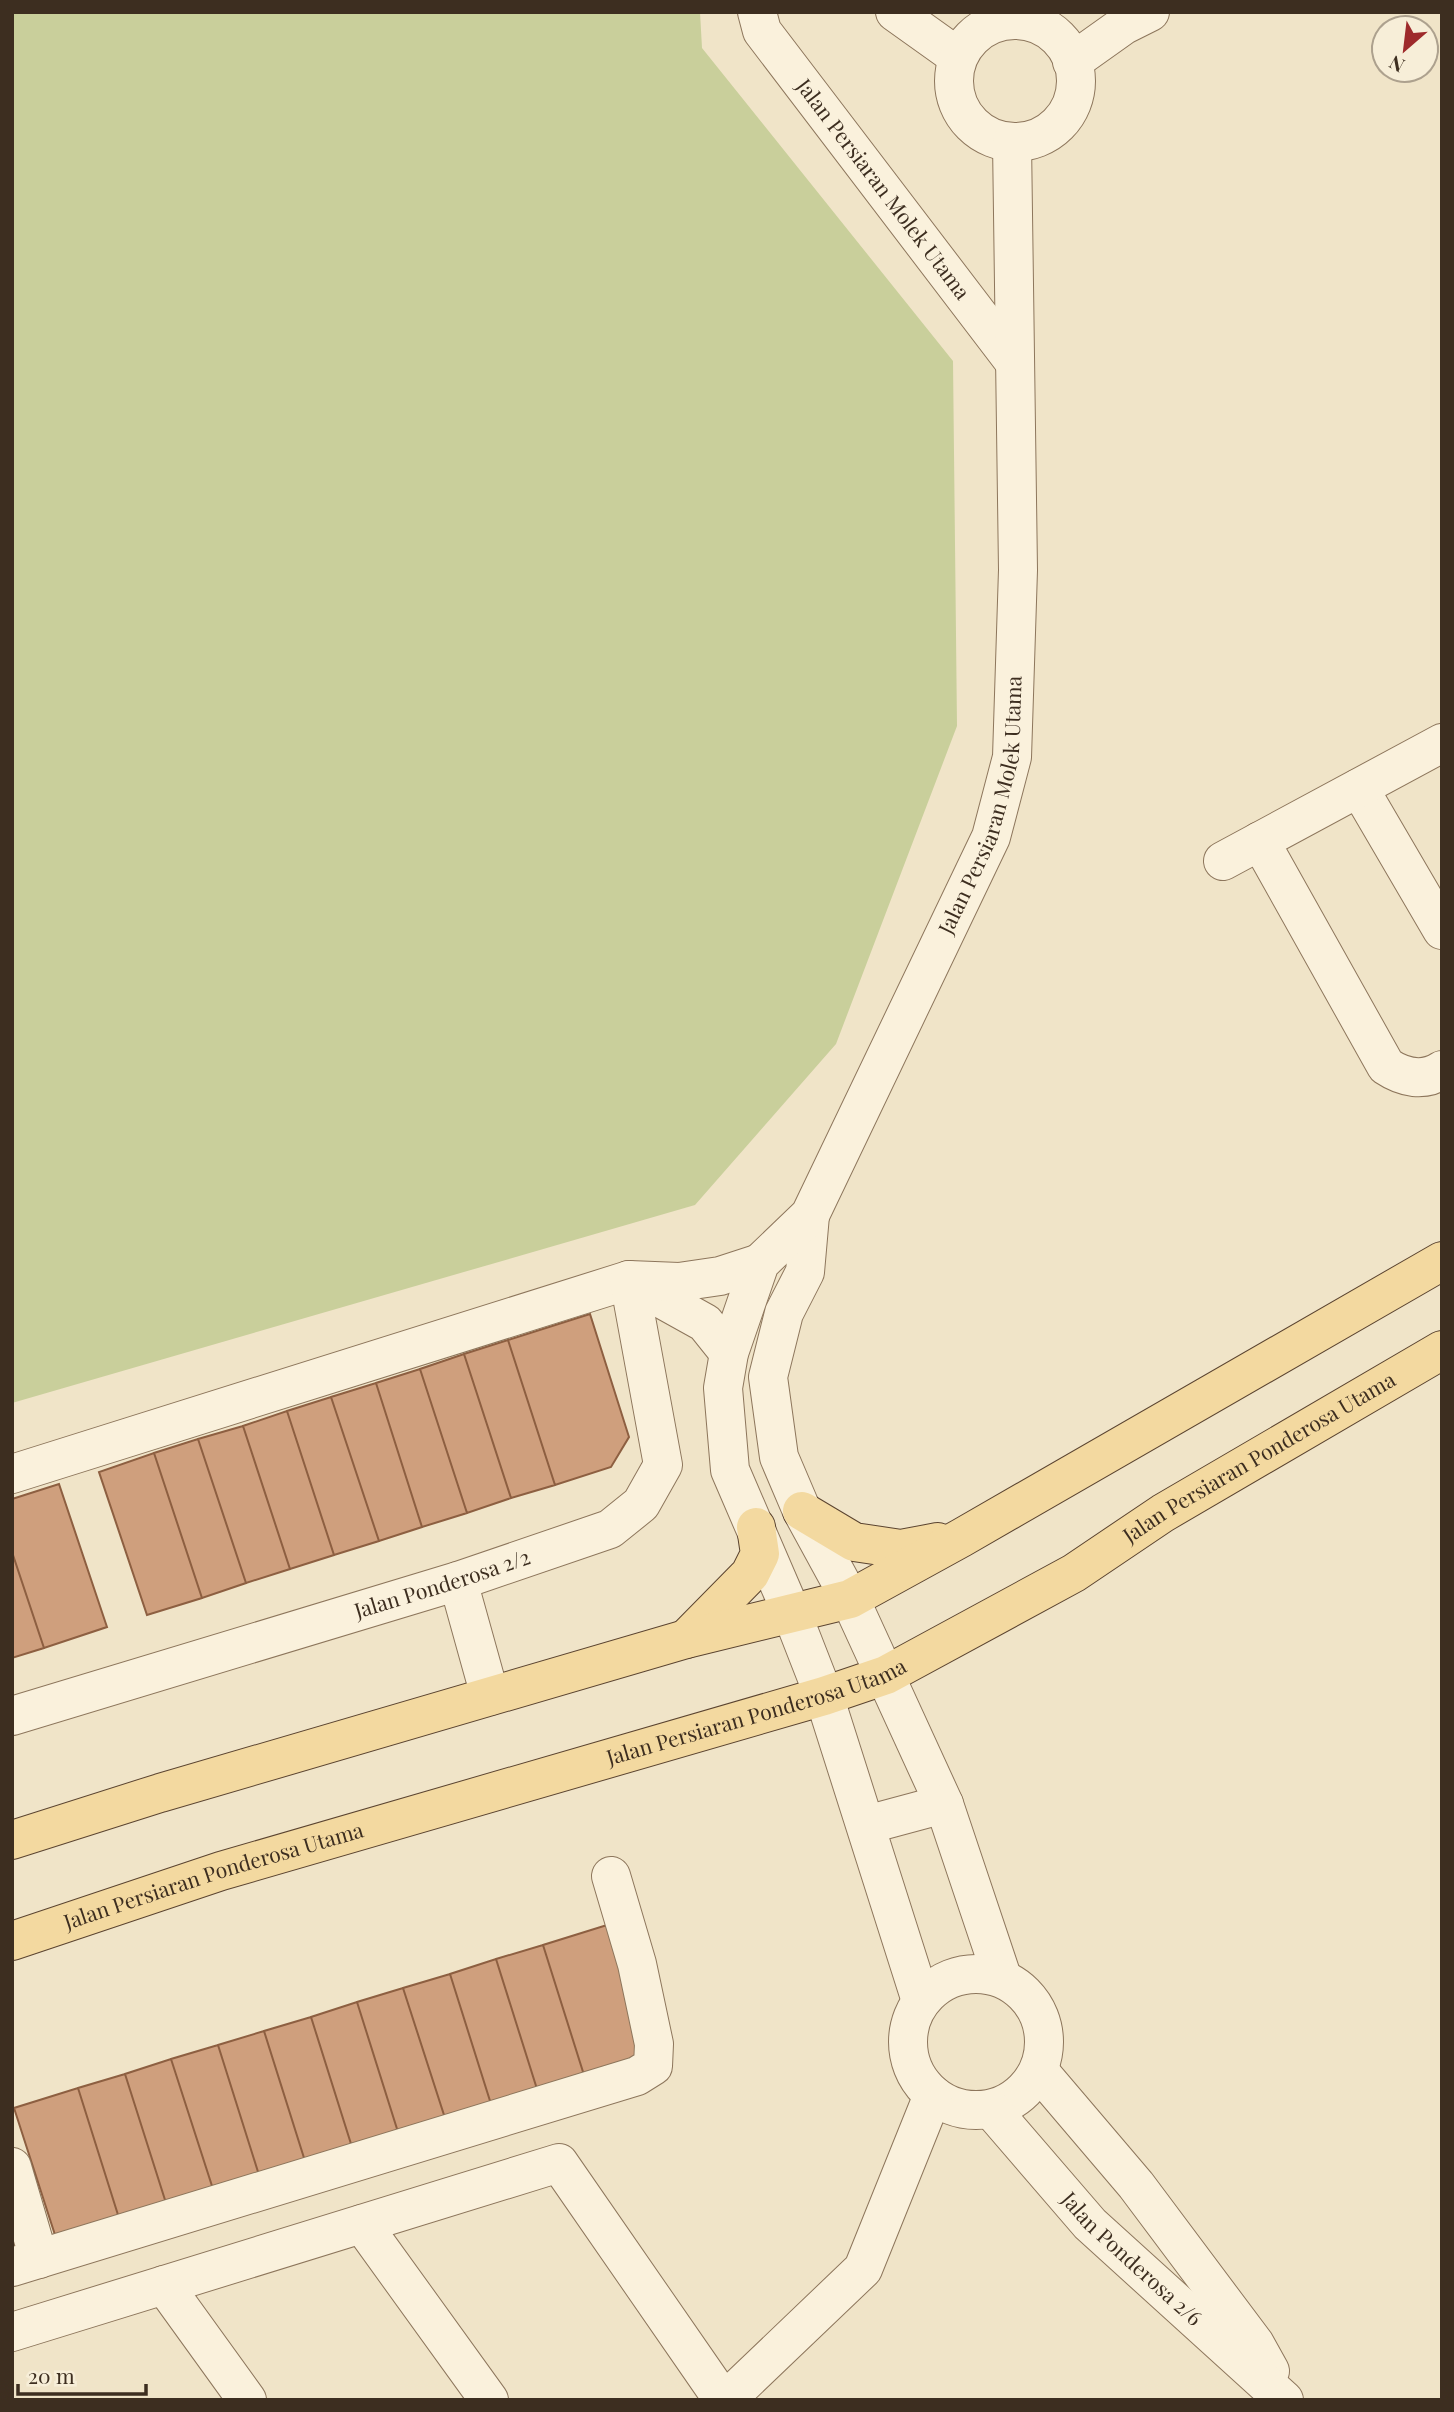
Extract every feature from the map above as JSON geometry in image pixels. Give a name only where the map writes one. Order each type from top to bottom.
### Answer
[{"type":"main road","points":[[12,1840],[160,1793],[686,1639],[850,1599],[1442,1261]]},
{"type":"main road","name":"Jalan Persiaran Ponderosa Utama","points":[[12,1941],[221,1871],[824,1696],[886,1675],[1074,1573],[1163,1513],[1442,1350]]},
{"type":"main road","points":[[802,1511],[854,1542],[901,1549],[961,1538]]},
{"type":"main road","points":[[686,1639],[750,1574],[760,1554],[755,1527]]},
{"type":"street","name":"Jalan Persiaran Molek Utama","points":[[757,12],[762,32],[1015,363]]},
{"type":"street","points":[[895,12],[958,57]]},
{"type":"street","points":[[1072,62],[1124,25],[1150,12]]},
{"type":"street","points":[[1006,20],[1028,22],[1047,30],[1062,43],[1072,62],[1076,83],[1073,98],[1058,125],[1045,134],[1030,140],[1012,142],[993,137],[977,129],[964,115],[956,98],[953,77],[958,57],[970,39],[986,27],[1006,20]]},
{"type":"street","name":"Jalan Persiaran Molek Utama","points":[[886,1675],[850,1599],[802,1511],[779,1457],[768,1377],[784,1313],[805,1272],[810,1215],[991,837],[1012,757],[1018,570],[1012,142]]},
{"type":"street","points":[[1223,861],[1440,746]]},
{"type":"street","points":[[1359,788],[1442,930]]},
{"type":"street","points":[[1260,841],[1387,1066],[1397,1073],[1410,1076],[1431,1077],[1442,1070]]},
{"type":"street","name":"Jalan Persiaran Molek Utama","points":[[810,1215],[760,1263],[729,1353],[723,1388],[730,1469],[824,1696]]},
{"type":"street","points":[[12,1474],[629,1280],[679,1282],[720,1276],[760,1263]]},
{"type":"street","points":[[629,1280],[705,1323],[729,1353]]},
{"type":"street","name":"Jalan Ponderosa 2/2","points":[[12,1716],[458,1581],[610,1529],[640,1504],[663,1465],[629,1280]]},
{"type":"street","points":[[458,1581],[491,1696]]},
{"type":"street","points":[[886,1675],[944,1804],[1002,1977]]},
{"type":"street","points":[[824,1696],[921,2001]]},
{"type":"street","points":[[866,1825],[944,1804]]},
{"type":"street","points":[[12,2167],[25,2263],[637,2076],[653,2066],[654,2044],[637,1964],[611,1876]]},
{"type":"street","points":[[973,1974],[1002,1977],[1027,1997],[1037,2013],[1043,2032],[1044,2052],[1039,2071],[1019,2095],[1006,2104],[991,2109],[970,2110],[950,2106],[933,2095],[919,2080],[910,2061],[907,2040],[911,2020],[921,2001],[936,1987],[954,1978],[973,1974]]},
{"type":"street","name":"Jalan Ponderosa 2/6","points":[[1039,2071],[1106,2148],[1255,2344],[1285,2400]]},
{"type":"street","points":[[12,2332],[559,2163],[725,2400],[863,2269],[933,2095]]},
{"type":"street","name":"Jalan Ponderosa 2/6","points":[[991,2109],[1090,2224],[1285,2400]]},
{"type":"street","points":[[1058,2187],[1106,2148]]},
{"type":"street","points":[[1122,2253],[1162,2220]]},
{"type":"street","points":[[362,2224],[489,2400]]},
{"type":"street","points":[[164,2285],[247,2400]]},
{"type":"green space","points":[[12,12],[700,12],[702,48],[953,361],[957,726],[836,1044],[695,1205],[12,1403]]},
{"type":"building","points":[[590,1314],[629,1437],[611,1467],[555,1485],[508,1340]]},
{"type":"building","points":[[508,1340],[555,1485],[511,1498],[464,1354]]},
{"type":"building","points":[[464,1354],[511,1498],[467,1513],[420,1369]]},
{"type":"building","points":[[420,1369],[467,1513],[422,1527],[376,1383]]},
{"type":"building","points":[[376,1383],[422,1527],[379,1541],[331,1397]]},
{"type":"building","points":[[331,1397],[379,1541],[334,1555],[287,1411]]},
{"type":"building","points":[[287,1411],[334,1555],[290,1569],[243,1426]]},
{"type":"building","points":[[243,1426],[290,1569],[246,1583],[198,1439]]},
{"type":"building","points":[[198,1439],[246,1583],[202,1598],[154,1453]]},
{"type":"building","points":[[154,1453],[202,1598],[147,1615],[99,1472]]},
{"type":"building","points":[[59,1484],[107,1627],[44,1648],[12,1552],[12,1499]]},
{"type":"building","points":[[12,1552],[44,1648],[12,1658]]},
{"type":"building","points":[[607,1925],[648,2055],[584,2075],[543,1945]]},
{"type":"building","points":[[543,1945],[584,2075],[537,2089],[496,1959]]},
{"type":"building","points":[[496,1959],[537,2089],[491,2104],[450,1974]]},
{"type":"building","points":[[450,1974],[491,2104],[445,2118],[403,1988]]},
{"type":"building","points":[[403,1988],[445,2118],[398,2132],[357,2002]]},
{"type":"building","points":[[357,2002],[398,2132],[352,2147],[311,2017]]},
{"type":"building","points":[[311,2017],[352,2147],[305,2161],[264,2031]]},
{"type":"building","points":[[264,2031],[305,2161],[259,2175],[218,2045]]},
{"type":"building","points":[[218,2045],[259,2175],[213,2189],[171,2059]]},
{"type":"building","points":[[171,2059],[213,2189],[166,2203],[125,2074]]},
{"type":"building","points":[[125,2074],[166,2203],[119,2218],[78,2088]]},
{"type":"building","points":[[78,2088],[119,2218],[56,2238],[14,2108]]}]
